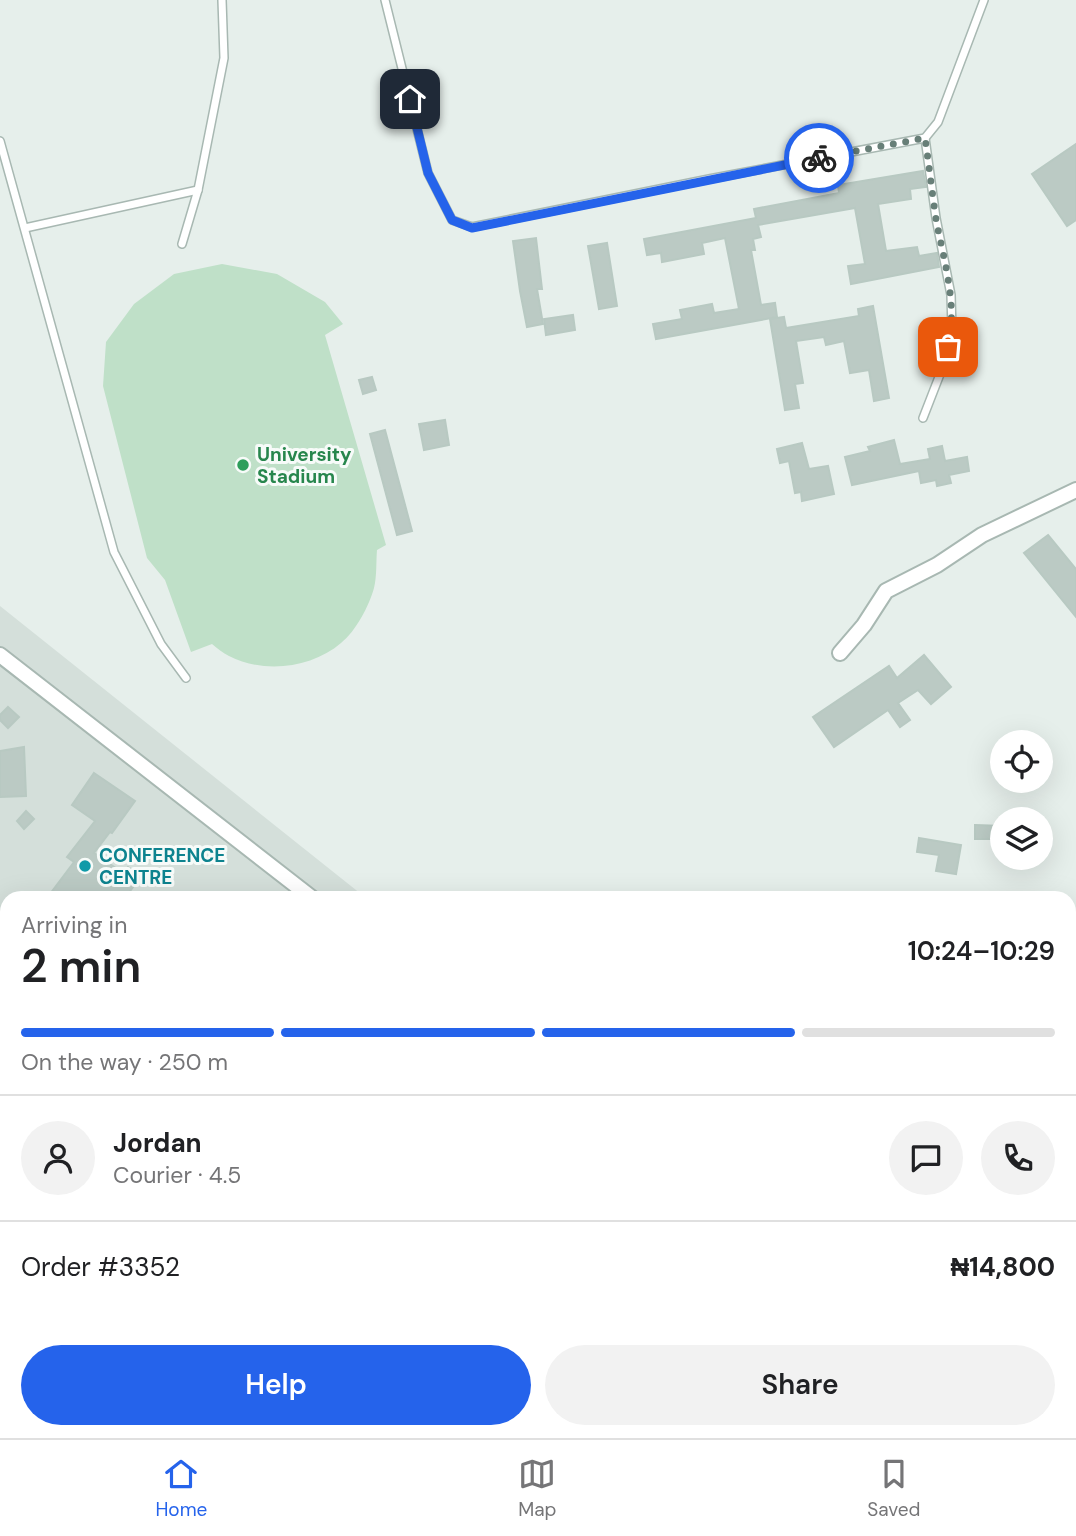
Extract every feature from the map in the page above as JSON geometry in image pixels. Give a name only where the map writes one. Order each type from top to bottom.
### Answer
[{"type":"street","points":[[840,653],[886,591],[937,565],[982,535],[1076,490]]},
{"type":"street","points":[[0,655],[303,891]]},
{"type":"lane","points":[[182,244],[198,190],[224,58],[222,0]]},
{"type":"lane","points":[[385,0],[428,173],[452,220],[472,228],[925,138],[938,122],[984,0]]},
{"type":"lane","points":[[923,418],[944,364],[952,330],[951,295],[936,218],[925,138]]},
{"type":"lane","points":[[0,141],[114,552],[161,644],[186,678]]},
{"type":"lane","points":[[24,228],[198,190]]},
{"type":"shaded area","points":[[0,606],[357,891],[0,891]]},
{"type":"green space","name":"University Stadium","points":[[222,264],[277,274],[325,302],[343,324],[325,335],[386,545],[377,550],[374,588],[352,632],[341,643],[316,658],[287,666],[243,662],[212,644],[191,652],[165,580],[147,558],[103,386],[106,342],[134,304],[174,274]]},
{"type":"building","points":[[1076,144],[1076,220],[1067,226],[1032,174]]},
{"type":"building","points":[[923,171],[926,187],[910,189],[911,199],[878,204],[886,251],[917,247],[919,256],[937,253],[939,267],[851,284],[848,266],[865,264],[855,208],[758,225],[761,237],[753,239],[755,250],[751,250],[761,305],[775,303],[777,317],[656,339],[653,324],[682,319],[680,310],[712,304],[714,313],[739,309],[725,238],[702,243],[704,254],[662,262],[661,253],[647,255],[644,239],[756,218],[754,209],[839,193],[838,185]]},
{"type":"building","points":[[536,238],[542,289],[537,289],[543,324],[527,327],[513,241]]},
{"type":"building","points":[[607,243],[617,306],[599,309],[588,246]]},
{"type":"building","points":[[873,306],[889,398],[874,401],[869,370],[850,373],[844,341],[826,345],[824,337],[796,341],[803,383],[795,384],[799,408],[785,410],[770,319],[784,317],[786,328],[859,316],[858,309]]},
{"type":"building","points":[[573,315],[575,330],[546,335],[544,319]]},
{"type":"building","points":[[372,377],[376,390],[363,394],[359,380]]},
{"type":"building","points":[[445,420],[449,445],[424,450],[419,424]]},
{"type":"building","points":[[385,430],[412,531],[397,535],[370,434]]},
{"type":"building","points":[[894,440],[900,464],[930,459],[928,449],[942,446],[945,461],[967,457],[969,471],[949,475],[951,483],[937,486],[936,480],[921,483],[919,471],[852,485],[845,457],[870,451],[868,447]]},
{"type":"building","points":[[802,443],[809,469],[828,466],[834,494],[802,501],[801,492],[795,493],[789,461],[780,463],[777,449]]},
{"type":"building","points":[[1048,535],[1076,569],[1076,617],[1024,553]]},
{"type":"building","points":[[924,655],[951,687],[931,704],[918,690],[898,703],[910,720],[900,727],[888,710],[834,747],[813,717],[889,666],[897,678]]},
{"type":"building","points":[[8,707],[19,717],[8,728],[0,720],[0,715]]},
{"type":"building","points":[[24,747],[26,796],[0,797],[0,751]]},
{"type":"building","points":[[94,773],[135,801],[94,853],[123,873],[128,867],[141,876],[130,891],[52,891],[74,862],[67,857],[95,821],[72,805]]},
{"type":"building","points":[[26,811],[34,819],[24,829],[17,821]]},
{"type":"building","points":[[975,825],[990,826],[990,839],[975,839]]},
{"type":"building","points":[[919,838],[961,845],[956,874],[936,871],[939,855],[917,852]]},
{"type":"way so far","points":[[819,158],[925,138],[936,218],[951,295],[952,330],[948,347]]},
{"type":"place","name":"University Stadium","points":[[243,465]]},
{"type":"place","name":"CONFERENCE CENTRE","points":[[85,866]]},
{"type":"route","points":[[410,99],[428,173],[452,220],[472,228],[819,158]]}]
